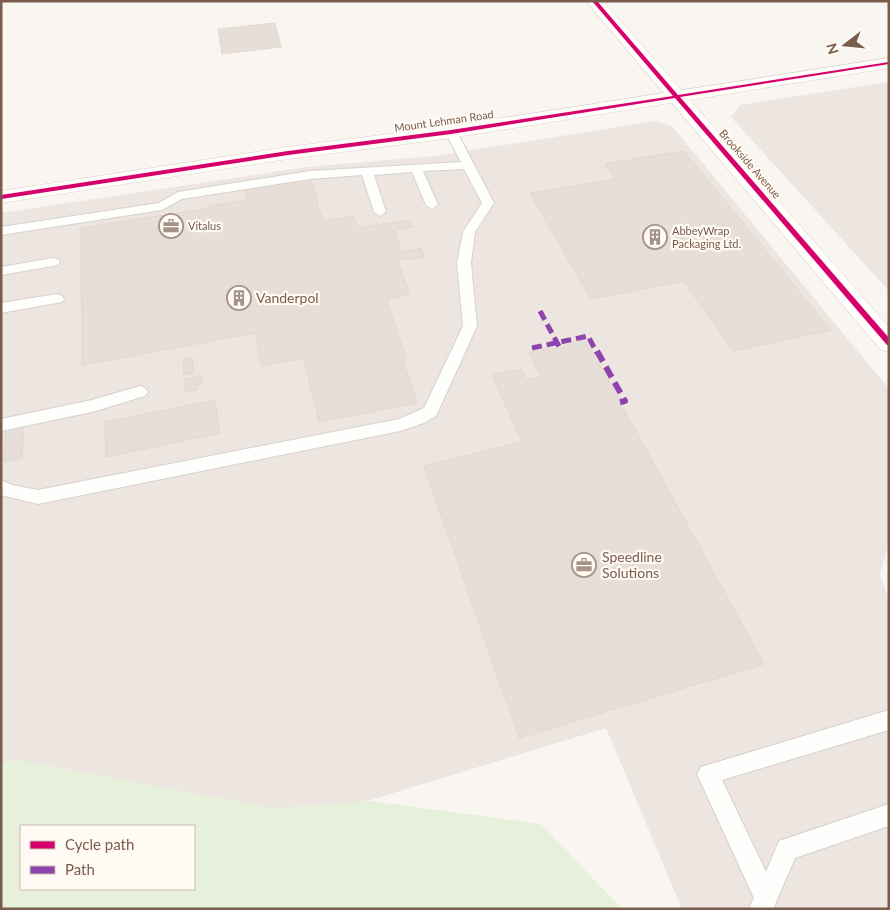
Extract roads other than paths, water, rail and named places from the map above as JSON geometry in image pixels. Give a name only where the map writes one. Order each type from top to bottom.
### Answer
[{"type":"main road","name":"Brookside Avenue","points":[[594,1],[889,343]]},
{"type":"main road","name":"Mount Lehman Road","points":[[1,197],[288,153],[451,132],[889,63]]},
{"type":"lane","points":[[1,486],[9,492],[38,497],[400,425],[418,420],[430,412],[470,326],[464,263],[469,232],[488,203],[451,132]]},
{"type":"lane","points":[[1,231],[162,206],[178,196],[310,176],[468,165]]},
{"type":"lane","points":[[416,168],[432,205]]},
{"type":"lane","points":[[367,171],[380,212]]},
{"type":"lane","points":[[1,270],[52,262]]},
{"type":"lane","points":[[1,308],[57,299]]},
{"type":"lane","points":[[1,425],[92,406],[140,392]]},
{"type":"lane","points":[[763,903],[708,774],[889,720]]},
{"type":"lane","points":[[763,903],[787,849],[889,815]]},
{"type":"place","name":"Vitalus","points":[[171,226]]},
{"type":"place","name":"AbbeyWrap Packaging Ltd.","points":[[655,237]]},
{"type":"place","name":"Vanderpol","points":[[239,298]]},
{"type":"place","name":"Speedline Solutions","points":[[584,565]]}]
